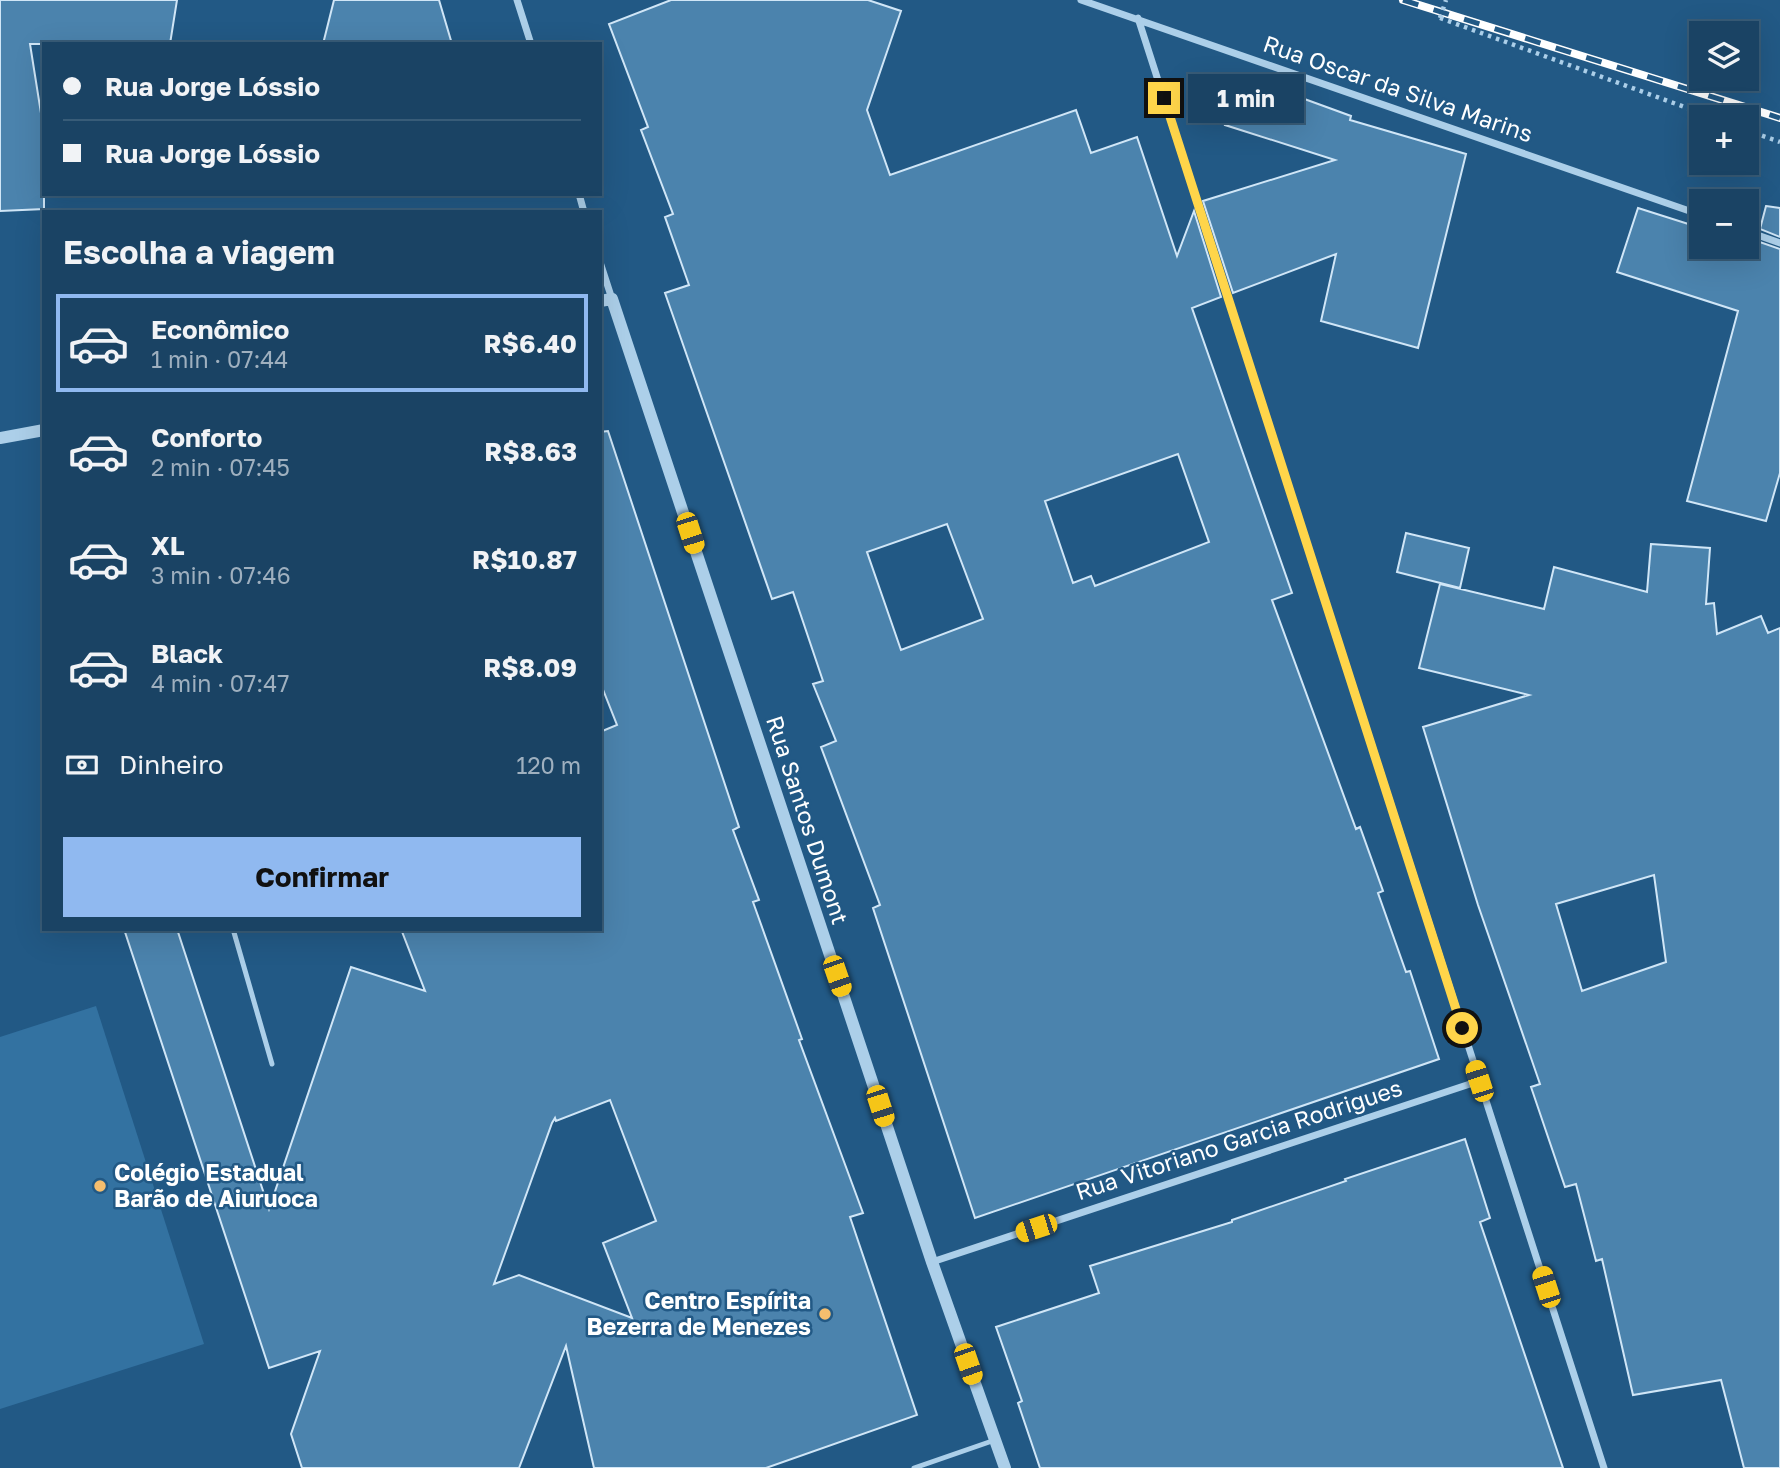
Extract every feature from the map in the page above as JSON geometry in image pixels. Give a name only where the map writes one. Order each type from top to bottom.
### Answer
[{"type":"street","points":[[517,0],[530,42]]},
{"type":"street","name":"Rua Oscar da Silva Marins","points":[[1081,0],[1689,211]]},
{"type":"street","points":[[1138,18],[1604,1468]]},
{"type":"street","points":[[1759,236],[1780,243]]},
{"type":"street","name":"Rua Santos Dumont","points":[[602,275],[606,300],[932,1262],[1005,1468]]},
{"type":"street","points":[[0,438],[42,430]]},
{"type":"street","name":"Rua Vitoriano Garcia Rodrigues","points":[[932,1262],[1479,1081]]},
{"type":"lane","points":[[234,931],[272,1064]]},
{"type":"lane","points":[[915,1468],[995,1440]]},
{"type":"path","points":[[1446,0],[1440,18],[1689,109]]},
{"type":"path","points":[[1759,135],[1780,142]]},
{"type":"shaded area","points":[[96,1006],[204,1344],[0,1409],[0,1037]]},
{"type":"building","points":[[0,0],[177,0],[170,42],[30,44],[42,119],[44,209],[0,211]]},
{"type":"building","points":[[334,0],[439,0],[451,42],[324,42]]},
{"type":"building","points":[[671,0],[868,0],[901,11],[867,110],[890,175],[1076,110],[1091,153],[1137,137],[1177,256],[1194,211],[1221,297],[1192,308],[1292,593],[1272,600],[1356,829],[1360,827],[1383,891],[1378,893],[1406,972],[1410,971],[1439,1059],[975,1218],[873,908],[880,905],[821,747],[836,741],[813,684],[823,681],[793,592],[772,599],[665,293],[689,285],[665,217],[673,214],[641,130],[648,127],[609,24]],"holes":[[[1178,454],[1209,542],[1095,586],[1091,576],[1073,583],[1045,501]],[[947,524],[983,619],[901,650],[867,552]]]},
{"type":"building","points":[[1241,81],[1299,97],[1351,116],[1350,120],[1466,154],[1418,348],[1321,321],[1336,254],[1233,293],[1203,201],[1335,160],[1225,125]]},
{"type":"building","points":[[1766,206],[1780,208],[1780,237],[1760,229]]},
{"type":"building","points":[[1638,208],[1689,224],[1689,259],[1759,259],[1759,242],[1780,249],[1780,473],[1766,521],[1687,501],[1738,311],[1617,272]]},
{"type":"building","points":[[608,431],[739,827],[733,830],[759,900],[753,902],[802,1039],[799,1040],[863,1213],[850,1217],[917,1415],[766,1468],[594,1468],[566,1346],[519,1468],[302,1468],[291,1434],[320,1351],[269,1368],[125,931],[178,931],[269,1209],[351,967],[425,991],[402,931],[602,931],[602,731],[617,725],[602,687],[602,432]],"holes":[[[610,1100],[656,1221],[603,1243],[632,1318],[519,1275],[494,1284],[555,1118],[556,1121]]]},
{"type":"building","points":[[1406,533],[1469,548],[1460,588],[1397,572]]},
{"type":"building","points":[[1651,544],[1710,548],[1706,604],[1714,603],[1717,634],[1761,616],[1768,633],[1780,628],[1780,1468],[1744,1468],[1721,1380],[1633,1395],[1602,1259],[1596,1261],[1576,1184],[1565,1187],[1531,1087],[1540,1084],[1478,905],[1423,727],[1529,695],[1419,668],[1440,584],[1544,609],[1554,567],[1647,592]],"holes":[[[1654,875],[1666,962],[1582,991],[1556,904]]]},
{"type":"building","points":[[1465,1139],[1490,1218],[1480,1222],[1563,1468],[1040,1468],[1018,1403],[1022,1401],[996,1327],[1099,1293],[1090,1266],[1232,1222],[1346,1181],[1345,1179]]},
{"type":"railway","points":[[1403,0],[1780,118]]},
{"type":"place","name":"Colégio Estadual Barão de Aiuruoca","points":[[100,1186]]},
{"type":"place","name":"Centro Espírita Bezerra de Menezes","points":[[825,1314]]},
{"type":"route","points":[[1164,98],[1462,1028]]}]
